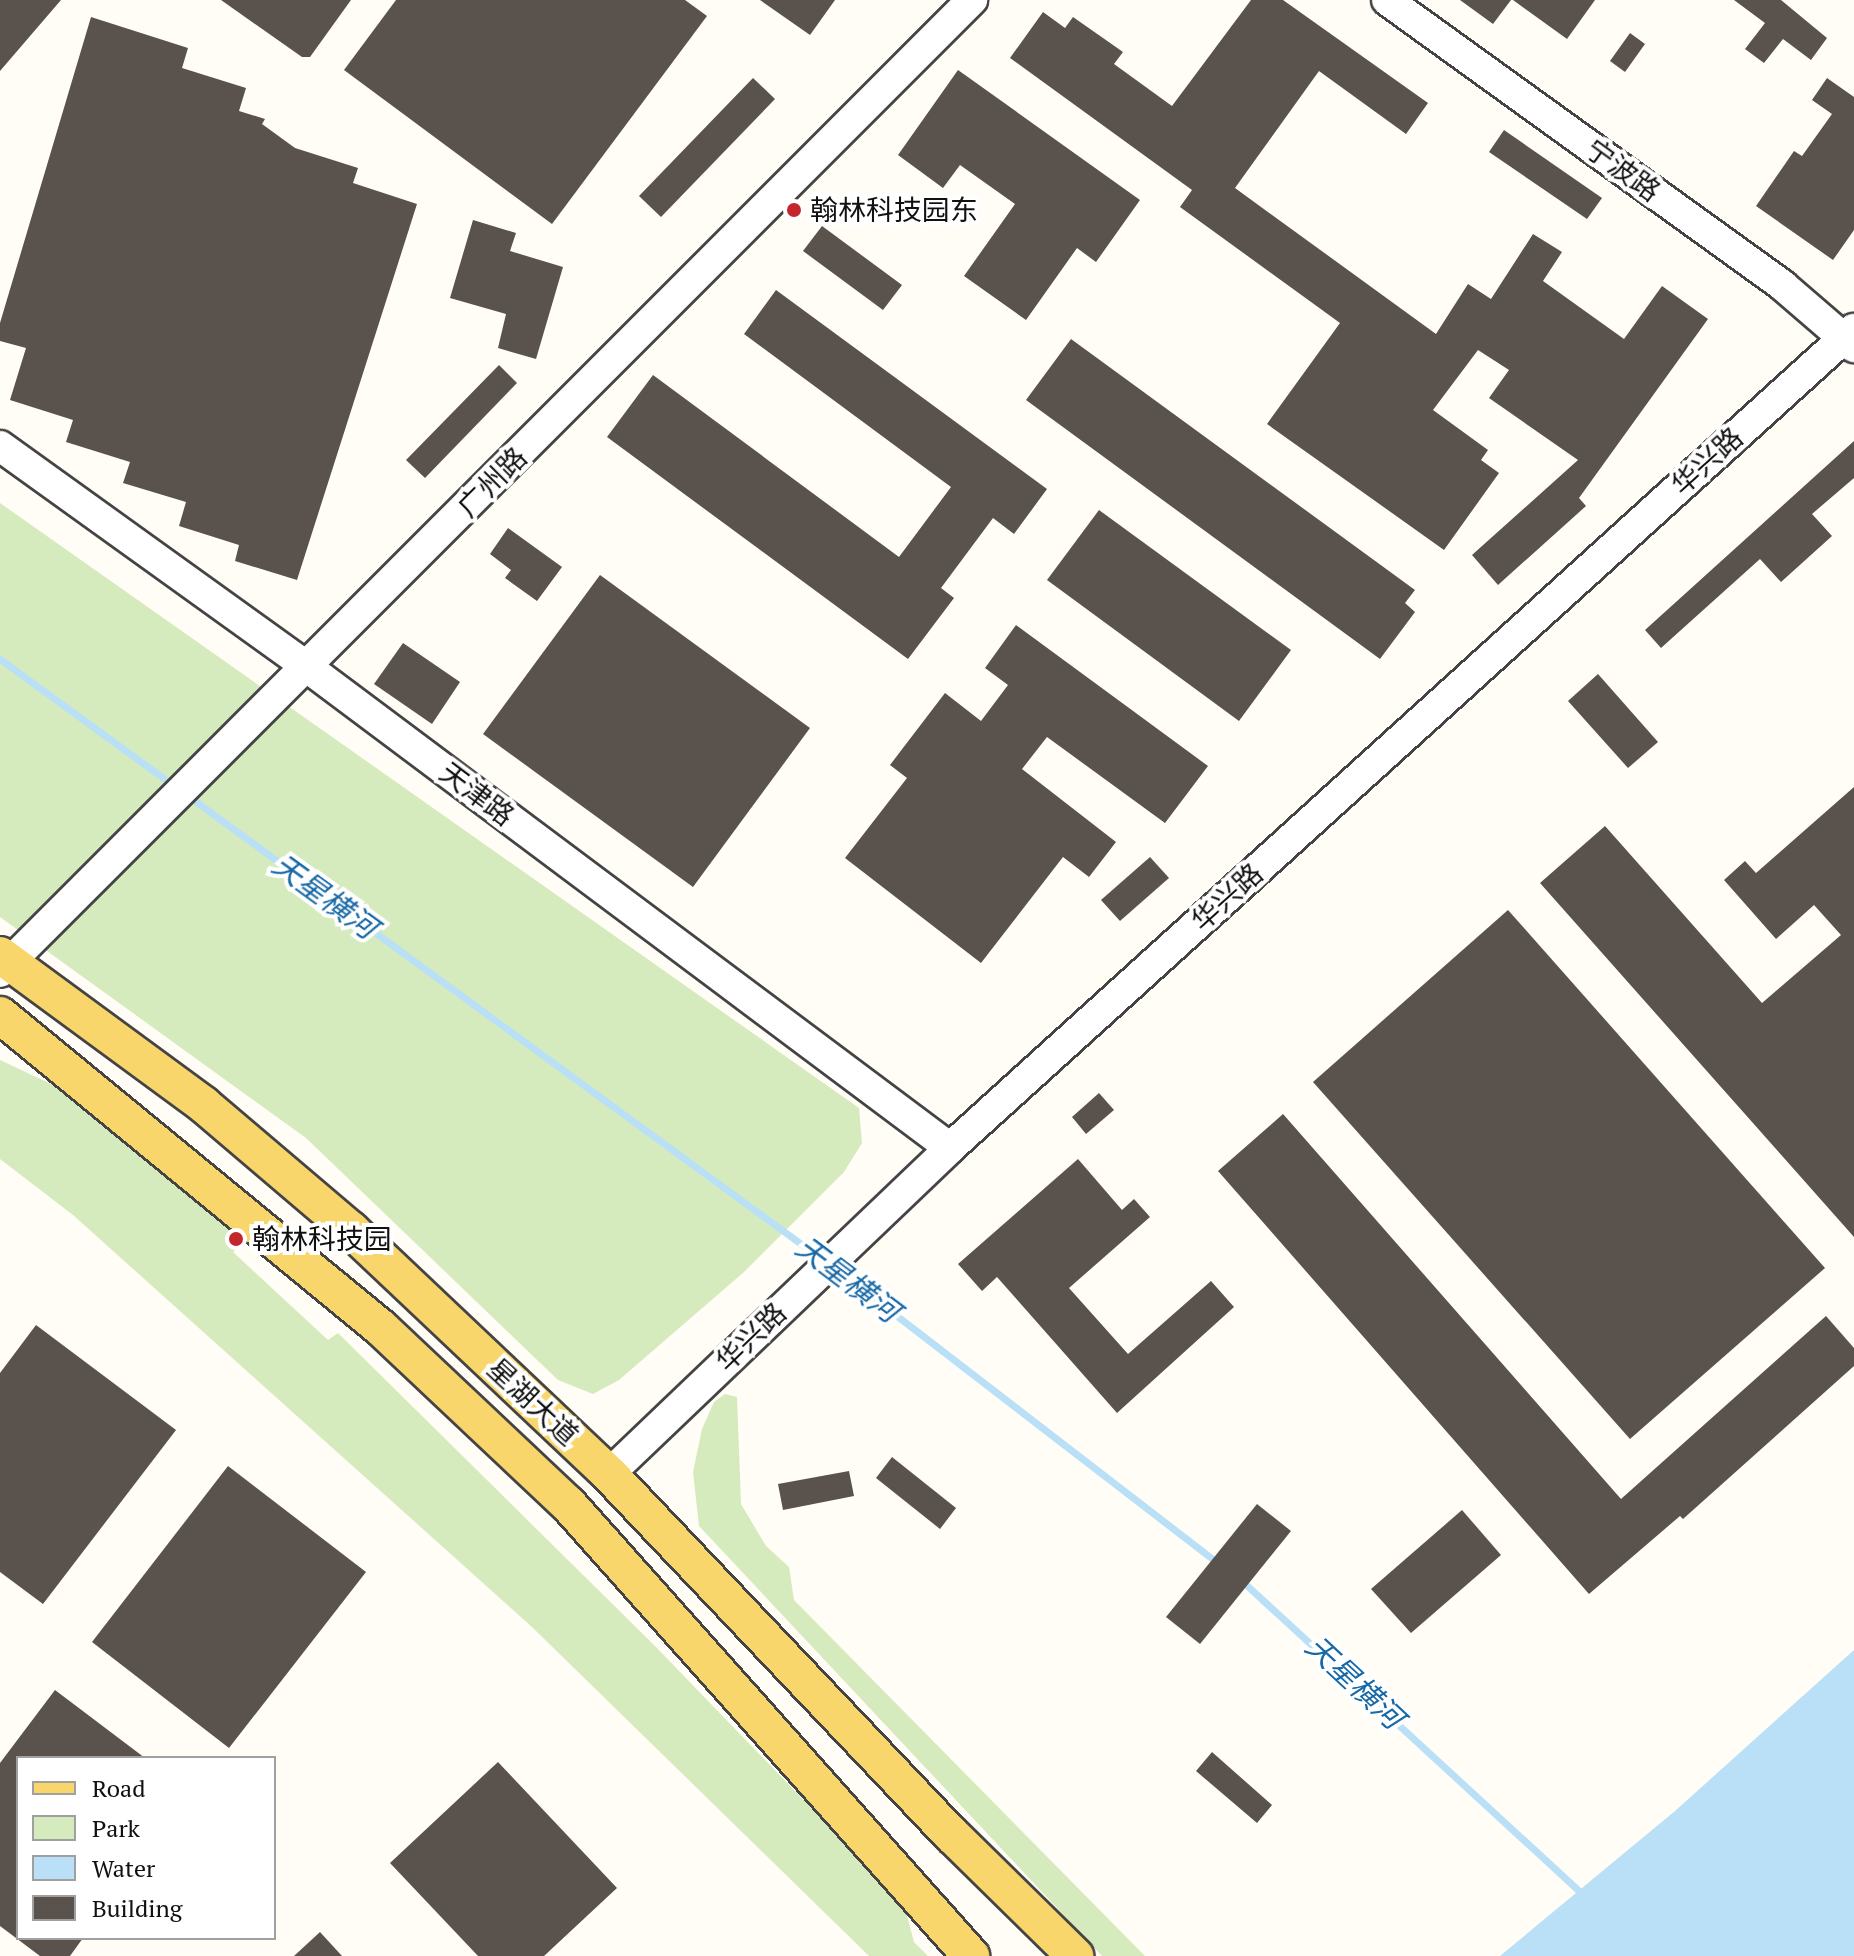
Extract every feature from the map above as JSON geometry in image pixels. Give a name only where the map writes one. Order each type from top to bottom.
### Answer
[{"type":"main road","name":"星湖大道","points":[[3,963],[204,1105],[340,1221],[609,1474],[952,1835],[1021,1899],[1075,1956]]},
{"type":"main road","name":"星湖大道","points":[[0,1015],[381,1328],[568,1504],[970,1954]]},
{"type":"street","name":"广州路","points":[[3,963],[144,831],[972,0]]},
{"type":"street","name":"宁波路","points":[[1387,0],[1851,337]]},
{"type":"street","name":"华兴路","points":[[609,1474],[950,1148],[1851,337]]},
{"type":"street","name":"天津路","points":[[0,446],[307,667],[950,1148]]},
{"type":"green space","points":[[0,503],[859,1108],[862,1143],[844,1172],[744,1272],[619,1380],[593,1394],[558,1380],[306,1138],[0,917]]},
{"type":"green space","points":[[0,1060],[51,1084],[245,1241],[233,1252],[328,1340],[338,1333],[655,1646],[904,1904],[914,1942],[928,1956],[869,1956],[532,1627],[73,1215],[0,1159]]},
{"type":"green space","points":[[725,1394],[737,1397],[741,1504],[766,1546],[789,1567],[794,1600],[1145,1956],[1102,1956],[699,1526],[693,1472],[702,1429],[714,1402]]},
{"type":"water","points":[[1854,1650],[1854,1956],[1500,1956],[1675,1811]]},
{"type":"building","points":[[0,0],[61,0],[0,71]]},
{"type":"building","points":[[221,0],[351,0],[310,57],[302,57]]},
{"type":"building","points":[[396,0],[685,0],[707,16],[552,224],[344,70]]},
{"type":"building","points":[[760,0],[835,0],[810,35]]},
{"type":"building","points":[[1251,0],[1283,0],[1428,103],[1406,134],[1319,71],[1235,188],[1436,334],[1468,284],[1491,299],[1533,234],[1562,252],[1543,281],[1624,339],[1662,286],[1708,319],[1579,498],[1586,506],[1498,585],[1472,555],[1578,460],[1489,398],[1509,370],[1478,350],[1433,410],[1488,450],[1481,460],[1499,473],[1444,550],[1267,424],[1340,323],[1180,207],[1192,190],[1010,58],[1043,12],[1065,28],[1073,17],[1123,52],[1114,64],[1172,106]]},
{"type":"building","points":[[1460,0],[1511,0],[1493,24]]},
{"type":"building","points":[[1513,0],[1595,0],[1567,39]]},
{"type":"building","points":[[1734,0],[1781,0],[1827,38],[1811,60],[1783,39],[1764,63],[1745,49],[1765,23]]},
{"type":"building","points":[[91,17],[188,48],[182,68],[246,88],[239,111],[265,119],[262,124],[295,148],[358,168],[353,183],[417,204],[297,580],[235,561],[239,545],[179,526],[186,502],[123,483],[130,462],[66,442],[73,420],[10,400],[26,348],[0,341],[0,323]]},
{"type":"building","points":[[1630,33],[1645,44],[1625,72],[1610,61]]},
{"type":"building","points":[[958,70],[1140,200],[1096,262],[1077,248],[1026,320],[964,276],[1015,204],[960,165],[943,188],[898,155]]},
{"type":"building","points":[[753,78],[775,99],[661,217],[639,196]]},
{"type":"building","points":[[1827,78],[1854,97],[1854,230],[1833,260],[1756,206],[1794,151],[1802,156],[1832,114],[1812,100]]},
{"type":"building","points":[[1504,130],[1602,198],[1587,219],[1489,152]]},
{"type":"building","points":[[473,220],[516,233],[510,251],[563,267],[536,359],[498,348],[506,314],[450,298]]},
{"type":"building","points":[[822,226],[902,285],[883,310],[803,251]]},
{"type":"building","points":[[776,290],[1047,489],[1014,534],[993,518],[941,588],[954,598],[908,659],[607,437],[653,375],[899,557],[951,487],[744,334]]},
{"type":"building","points":[[1071,339],[1415,590],[1405,603],[1415,612],[1380,659],[1026,400]]},
{"type":"building","points":[[499,365],[517,383],[425,478],[406,460]]},
{"type":"building","points":[[1854,441],[1854,478],[1812,514],[1832,536],[1781,582],[1760,559],[1661,648],[1645,630]]},
{"type":"building","points":[[1099,510],[1291,650],[1239,721],[1047,580]]},
{"type":"building","points":[[508,528],[562,567],[537,601],[505,578],[511,570],[490,554]]},
{"type":"building","points":[[600,575],[810,728],[693,887],[483,734]]},
{"type":"building","points":[[1016,625],[1208,766],[1165,823],[1047,737],[1022,769],[1116,842],[1089,877],[1063,857],[981,963],[845,858],[907,778],[890,765],[945,693],[981,721],[1008,685],[985,668]]},
{"type":"building","points":[[403,643],[460,682],[432,724],[374,684]]},
{"type":"building","points":[[1598,674],[1658,742],[1628,768],[1568,701]]},
{"type":"building","points":[[1854,787],[1854,1237],[1540,883],[1605,826],[1762,1003],[1841,935],[1814,905],[1776,939],[1724,880],[1745,861],[1756,873]]},
{"type":"building","points":[[1150,857],[1169,878],[1120,921],[1101,900]]},
{"type":"building","points":[[1508,910],[1825,1268],[1630,1439],[1313,1082]]},
{"type":"building","points":[[1099,1093],[1114,1110],[1086,1134],[1072,1117]]},
{"type":"building","points":[[1283,1114],[1621,1499],[1826,1316],[1854,1348],[1854,1366],[1683,1519],[1680,1516],[1589,1594],[1218,1171]]},
{"type":"building","points":[[1078,1159],[1122,1210],[1134,1199],[1150,1217],[1069,1288],[1128,1354],[1211,1281],[1234,1307],[1117,1413],[997,1277],[982,1291],[958,1264]]},
{"type":"building","points":[[36,1325],[176,1430],[43,1604],[0,1572],[0,1373]]},
{"type":"building","points":[[892,1457],[956,1508],[940,1529],[876,1478]]},
{"type":"building","points":[[228,1466],[366,1572],[229,1748],[92,1642]]},
{"type":"building","points":[[849,1471],[854,1496],[783,1510],[778,1484]]},
{"type":"building","points":[[1257,1504],[1291,1531],[1200,1644],[1166,1617]]},
{"type":"building","points":[[1462,1510],[1501,1555],[1411,1633],[1371,1589]]},
{"type":"building","points":[[55,1690],[142,1756],[16,1756],[16,1938],[0,1926],[0,1763]]},
{"type":"building","points":[[1212,1752],[1272,1805],[1257,1823],[1196,1771]]},
{"type":"building","points":[[498,1762],[617,1888],[544,1956],[478,1956],[390,1863]]},
{"type":"building","points":[[320,1932],[342,1956],[294,1956]]},
{"type":"building","points":[[19,1940],[82,1940],[70,1956],[40,1956]]},
{"type":"waterway","name":"天星横河","points":[[0,659],[177,788]]},
{"type":"waterway","name":"天星横河","points":[[187,795],[823,1260]]},
{"type":"waterway","name":"天星横河","points":[[836,1269],[1219,1564]]},
{"type":"waterway","name":"天星横河","points":[[1242,1581],[1583,1895]]},
{"type":"place","name":"翰林科技园东","points":[[794,210]]},
{"type":"place","name":"翰林科技园","points":[[236,1239]]}]
